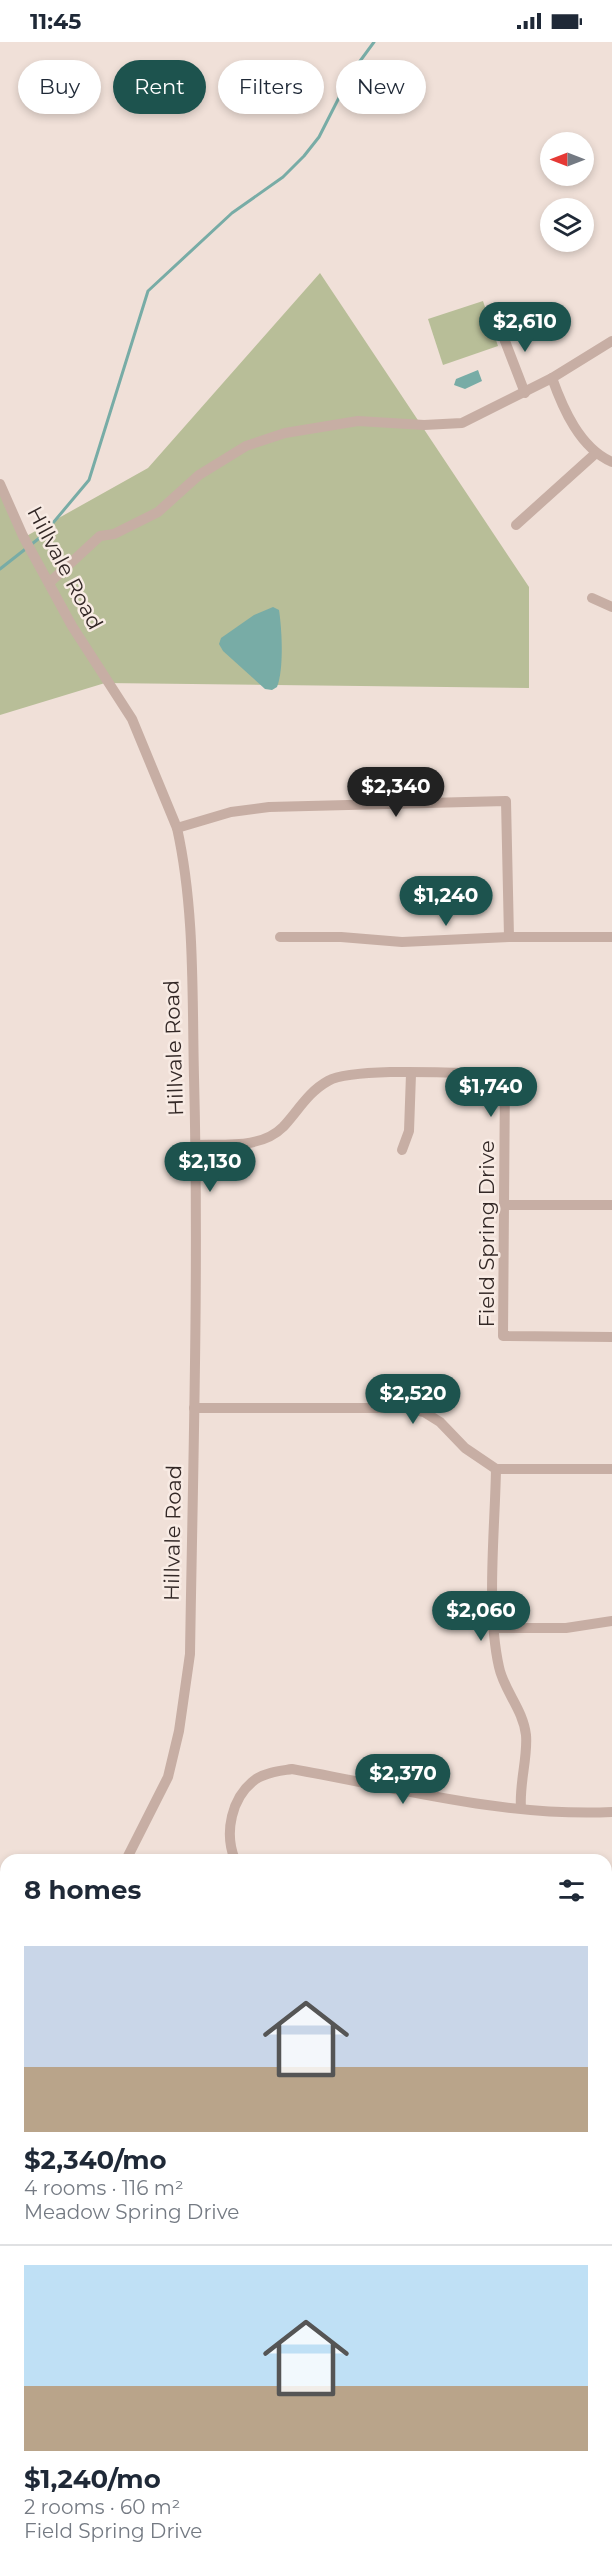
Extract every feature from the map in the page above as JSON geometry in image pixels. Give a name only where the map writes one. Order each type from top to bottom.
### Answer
[{"type":"street","points":[[498,323],[525,393]]},
{"type":"street","points":[[50,583],[100,536],[114,534],[158,512],[199,475],[246,446],[285,433],[358,421],[424,425],[462,423],[525,393],[612,341]]},
{"type":"street","points":[[552,378],[561,406],[582,438],[596,453],[612,462]]},
{"type":"street","points":[[516,525],[596,453]]},
{"type":"street","name":"Hillvale Road","points":[[0,484],[22,536],[33,552],[72,626],[132,719],[177,828],[181,847],[190,943],[196,1145],[190,1654],[179,1731],[168,1777],[129,1854]]},
{"type":"street","points":[[592,598],[612,607]]},
{"type":"street","points":[[177,828],[231,812],[269,807],[506,801],[509,937]]},
{"type":"street","points":[[280,937],[341,937],[402,942],[509,937],[612,938]]},
{"type":"street","name":"Field Spring Drive","points":[[196,1145],[259,1142],[282,1128],[304,1100],[328,1081],[355,1074],[506,1074],[503,1336],[612,1337]]},
{"type":"street","points":[[402,1149],[409,1131],[411,1074]]},
{"type":"street","points":[[506,1205],[612,1205]]},
{"type":"street","points":[[194,1408],[406,1408],[424,1412],[440,1422],[465,1448],[496,1469],[612,1469]]},
{"type":"street","points":[[496,1469],[493,1628],[499,1669],[521,1714],[526,1736],[520,1791],[521,1808]]},
{"type":"street","points":[[493,1628],[566,1628],[612,1622]]},
{"type":"street","points":[[234,1854],[230,1824],[236,1803],[256,1779],[271,1772],[292,1769],[441,1799],[585,1813],[612,1812]]},
{"type":"green space","points":[[320,273],[529,587],[529,688],[105,683],[0,715],[0,492],[23,538],[148,468]]},
{"type":"green space","points":[[483,301],[498,346],[443,365],[428,319]]},
{"type":"water","points":[[478,370],[482,381],[465,389],[454,385],[456,379]]},
{"type":"water","points":[[273,607],[279,610],[282,649],[279,679],[277,687],[272,690],[265,689],[223,651],[219,644],[221,638],[254,615]]},
{"type":"waterway","points":[[0,569],[42,536],[89,480],[148,291],[232,213],[283,177],[304,156],[319,137],[352,72],[374,42]]}]
